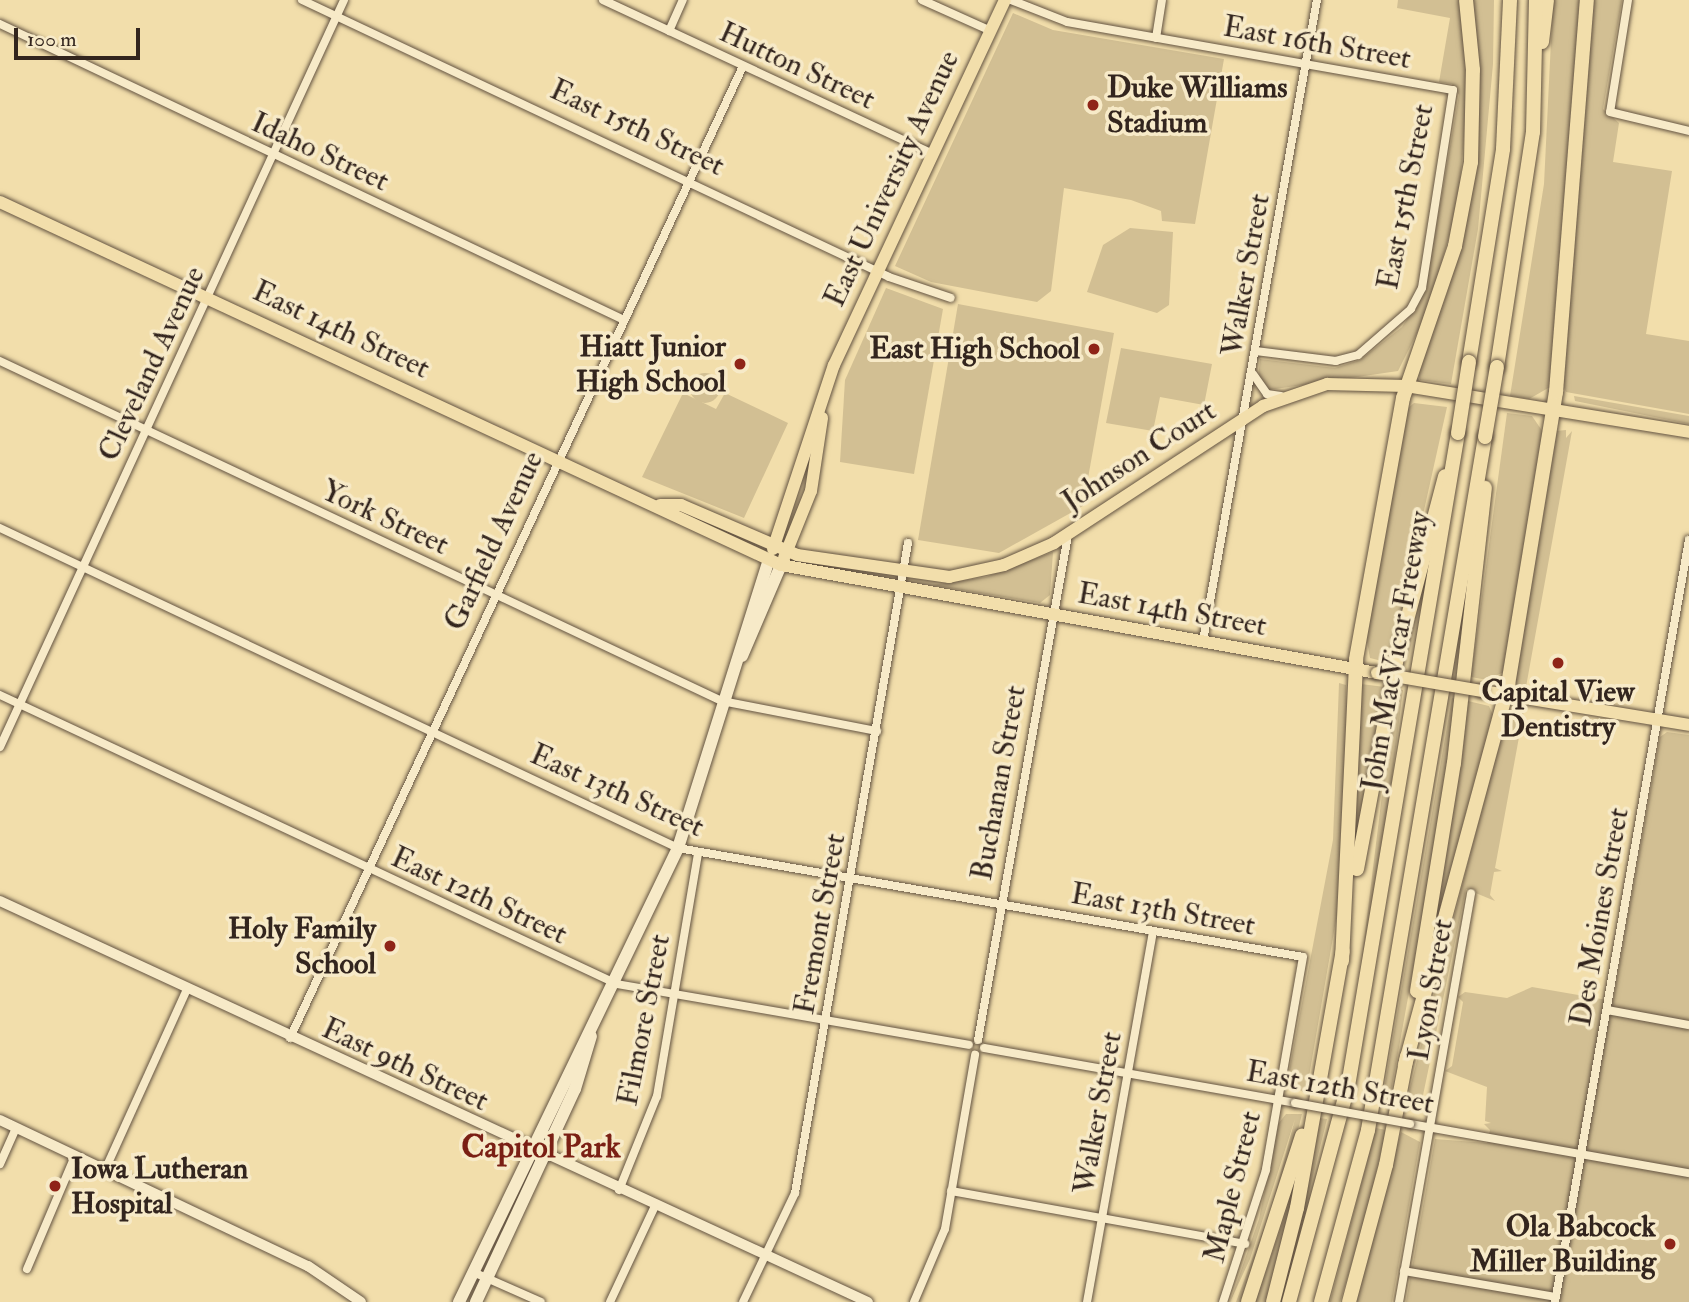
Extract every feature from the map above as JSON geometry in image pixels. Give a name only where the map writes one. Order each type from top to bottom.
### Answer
[{"type":"highway","points":[[1342,961],[1355,669],[1406,386],[1455,246],[1471,162],[1474,70],[1466,0]]},
{"type":"highway","points":[[1504,0],[1508,74]]},
{"type":"highway","name":"John MacVicar Freeway","points":[[1289,1302],[1348,1086],[1497,203],[1508,74],[1510,0]]},
{"type":"highway","name":"John MacVicar Freeway","points":[[1321,1302],[1368,1130],[1524,212],[1536,75],[1536,0]]},
{"type":"highway","points":[[1536,75],[1547,0]]},
{"type":"highway","points":[[1349,1302],[1405,1065],[1506,695],[1553,409],[1587,0]]},
{"type":"highway","points":[[1405,1065],[1475,607],[1485,438]]},
{"type":"highway","points":[[1273,1302],[1328,1040],[1397,658],[1457,439]]},
{"type":"highway","points":[[1248,1302],[1328,1040]]},
{"type":"main road","name":"East University Avenue","points":[[459,1302],[579,1047],[591,1036],[617,984],[678,848],[722,701],[775,562],[811,491],[829,381],[877,272],[1005,0]]},
{"type":"main road","name":"East 14th Street","points":[[0,202],[660,505],[678,521],[775,562],[1051,616],[1689,726]]},
{"type":"main road","name":"Johnson Court","points":[[902,574],[977,573],[1068,535],[1244,418],[1284,396],[1327,384],[1406,386]]},
{"type":"main road","points":[[1406,386],[1689,432]]},
{"type":"main road","name":"East 14th Street","points":[[660,505],[681,505],[782,548],[902,574]]},
{"type":"main road","name":"East University Avenue","points":[[476,1302],[591,1051],[591,1036]]},
{"type":"street","name":"East 15th Street","points":[[302,0],[877,272],[951,298]]},
{"type":"street","name":"Cleveland Avenue","points":[[0,747],[344,0]]},
{"type":"street","name":"Hutton Street","points":[[603,0],[934,154]]},
{"type":"street","points":[[669,31],[684,0]]},
{"type":"street","points":[[922,0],[991,31]]},
{"type":"street","name":"East 16th Street","points":[[1011,0],[1067,22],[1453,90]]},
{"type":"street","points":[[1156,38],[1162,0]]},
{"type":"street","name":"Walker Street","points":[[1203,641],[1317,0]]},
{"type":"street","points":[[1628,0],[1612,114],[1689,131]]},
{"type":"street","name":"Idaho Street","points":[[0,24],[622,319]]},
{"type":"street","name":"Garfield Avenue","points":[[290,1038],[557,458],[743,66]]},
{"type":"street","name":"East 15th Street","points":[[1256,351],[1341,360],[1358,355],[1411,309],[1422,288],[1453,90]]},
{"type":"street","name":"York Street","points":[[0,361],[722,701],[877,731]]},
{"type":"street","points":[[1252,372],[1267,394],[1284,396]]},
{"type":"street","name":"East 13th Street","points":[[0,528],[678,848],[1303,957]]},
{"type":"street","name":"Buchanan Street","points":[[978,1040],[1051,616],[1068,535]]},
{"type":"street","name":"Des Moines Street","points":[[1555,1300],[1689,540]]},
{"type":"street","name":"Fremont Street","points":[[743,1302],[795,1193],[908,543]]},
{"type":"street","name":"East 12th Street","points":[[0,695],[368,870],[617,984],[969,1045]]},
{"type":"street","name":"Filmore Street","points":[[619,1190],[657,1096],[698,853]]},
{"type":"street","name":"Lyon Street","points":[[1399,1302],[1471,893]]},
{"type":"street","name":"East 9th Street","points":[[0,901],[531,1150],[868,1302]]},
{"type":"street","name":"Walker Street","points":[[1087,1302],[1153,932]]},
{"type":"street","name":"Maple Street","points":[[1223,1302],[1245,1244],[1278,1100],[1303,957]]},
{"type":"street","points":[[105,1170],[187,989]]},
{"type":"street","points":[[1607,1010],[1689,1025]]},
{"type":"street","points":[[914,1302],[941,1241],[975,1055],[969,1045],[978,1040],[984,1048],[975,1055]]},
{"type":"street","name":"East 12th Street","points":[[984,1048],[1689,1172]]},
{"type":"street","points":[[0,1120],[308,1266],[361,1302]]},
{"type":"street","points":[[0,1164],[16,1128]]},
{"type":"street","points":[[27,1269],[75,1156]]},
{"type":"street","points":[[951,1191],[1245,1244]]},
{"type":"street","points":[[610,1302],[654,1206]]},
{"type":"street","points":[[1404,1271],[1555,1300]]},
{"type":"street","points":[[473,1272],[541,1302]]},
{"type":"shaded area","points":[[1398,0],[1459,0],[1465,40],[1467,101],[1458,206],[1426,315],[1398,371],[1268,390],[1258,380],[1260,359],[1335,368],[1360,360],[1402,327],[1425,291],[1459,95],[1452,84],[1439,82],[1450,18],[1397,8]]},
{"type":"shaded area","points":[[1471,0],[1494,0],[1493,64],[1478,229],[1451,384],[1420,380],[1417,371],[1447,293],[1469,204]]},
{"type":"shaded area","points":[[1553,0],[1580,0],[1550,387],[1529,399],[1510,396],[1544,184]]},
{"type":"shaded area","points":[[1591,0],[1622,0],[1603,109],[1619,123],[1613,162],[1672,171],[1646,334],[1689,341],[1689,414],[1566,392],[1563,385]]},
{"type":"shaded area","name":"Duke Williams Stadium","points":[[1013,13],[1053,30],[1224,59],[1195,224],[1162,221],[1161,211],[1131,200],[1064,188],[1051,291],[1037,302],[931,282],[895,266]]},
{"type":"shaded area","points":[[1130,228],[1173,232],[1169,305],[1157,313],[1087,292],[1103,245]]},
{"type":"shaded area","name":"East High School","points":[[886,288],[943,309],[914,474],[840,462],[845,380]]},
{"type":"shaded area","points":[[958,304],[1114,333],[1083,506],[999,553],[918,540]]},
{"type":"shaded area","points":[[1121,348],[1212,364],[1204,405],[1160,397],[1153,431],[1106,423]]},
{"type":"shaded area","points":[[705,373],[715,378],[720,388],[715,398],[705,403],[695,398],[690,388],[695,378]]},
{"type":"shaded area","points":[[683,393],[716,409],[725,393],[788,423],[744,518],[642,477]]},
{"type":"shaded area","points":[[1574,396],[1689,416],[1689,424],[1575,401]]},
{"type":"shaded area","points":[[1414,403],[1447,407],[1390,663],[1370,658],[1366,636],[1408,408]]},
{"type":"shaded area","points":[[1507,413],[1532,416],[1543,432],[1504,672],[1487,680],[1471,677]]},
{"type":"shaded area","points":[[1566,430],[1566,438],[1572,431],[1526,687],[1513,685],[1556,431]]},
{"type":"shaded area","points":[[1053,552],[1050,595],[1040,603],[932,585],[986,577]]},
{"type":"shaded area","points":[[1339,683],[1346,685],[1347,707],[1341,891],[1306,1094],[1287,1082],[1333,840]]},
{"type":"shaded area","points":[[1361,684],[1385,687],[1356,839],[1357,690]]},
{"type":"shaded area","points":[[1395,689],[1403,690],[1352,1101],[1345,1100]]},
{"type":"shaded area","points":[[1452,698],[1457,699],[1434,854],[1388,1108],[1381,1107]]},
{"type":"shaded area","points":[[1468,701],[1489,706],[1493,715],[1432,947]]},
{"type":"shaded area","points":[[1524,710],[1495,868],[1502,871],[1494,872],[1490,895],[1495,901],[1466,889],[1422,1100],[1427,1110],[1404,1111],[1505,719]]},
{"type":"shaded area","points":[[1667,732],[1689,735],[1689,1302],[1406,1302],[1435,1139],[1487,1143],[1490,1130],[1484,1124],[1491,1123],[1485,1121],[1487,1087],[1445,1071],[1452,1066],[1463,1002],[1458,997],[1465,992],[1507,998],[1532,987],[1613,1001],[1660,737]]},
{"type":"shaded area","points":[[1286,1114],[1302,1114],[1289,1166],[1242,1302],[1236,1302],[1270,1212],[1295,1119],[1250,1259],[1230,1302],[1259,1219],[1278,1124]]},
{"type":"shaded area","points":[[1319,1118],[1327,1119],[1290,1261]]},
{"type":"shaded area","points":[[1376,1128],[1386,1130],[1367,1213],[1340,1302],[1330,1302]]},
{"type":"shaded area","points":[[1401,1132],[1420,1142],[1392,1302],[1354,1302]]},
{"type":"shaded area","points":[[1295,1186],[1267,1302],[1255,1302],[1265,1274]]},
{"type":"place","name":"Duke Williams Stadium","points":[[1093,105]]},
{"type":"place","name":"East High School","points":[[1094,349]]},
{"type":"place","name":"Hiatt Junior High School","points":[[740,364]]},
{"type":"place","name":"Capital View Dentistry","points":[[1558,663]]},
{"type":"place","name":"Holy Family School","points":[[390,946]]},
{"type":"place","name":"Iowa Lutheran Hospital","points":[[55,1186]]},
{"type":"place","name":"Ola Babcock Miller Building","points":[[1670,1244]]},
{"type":"district","name":"Capitol Park","points":[[541,1147]]}]
